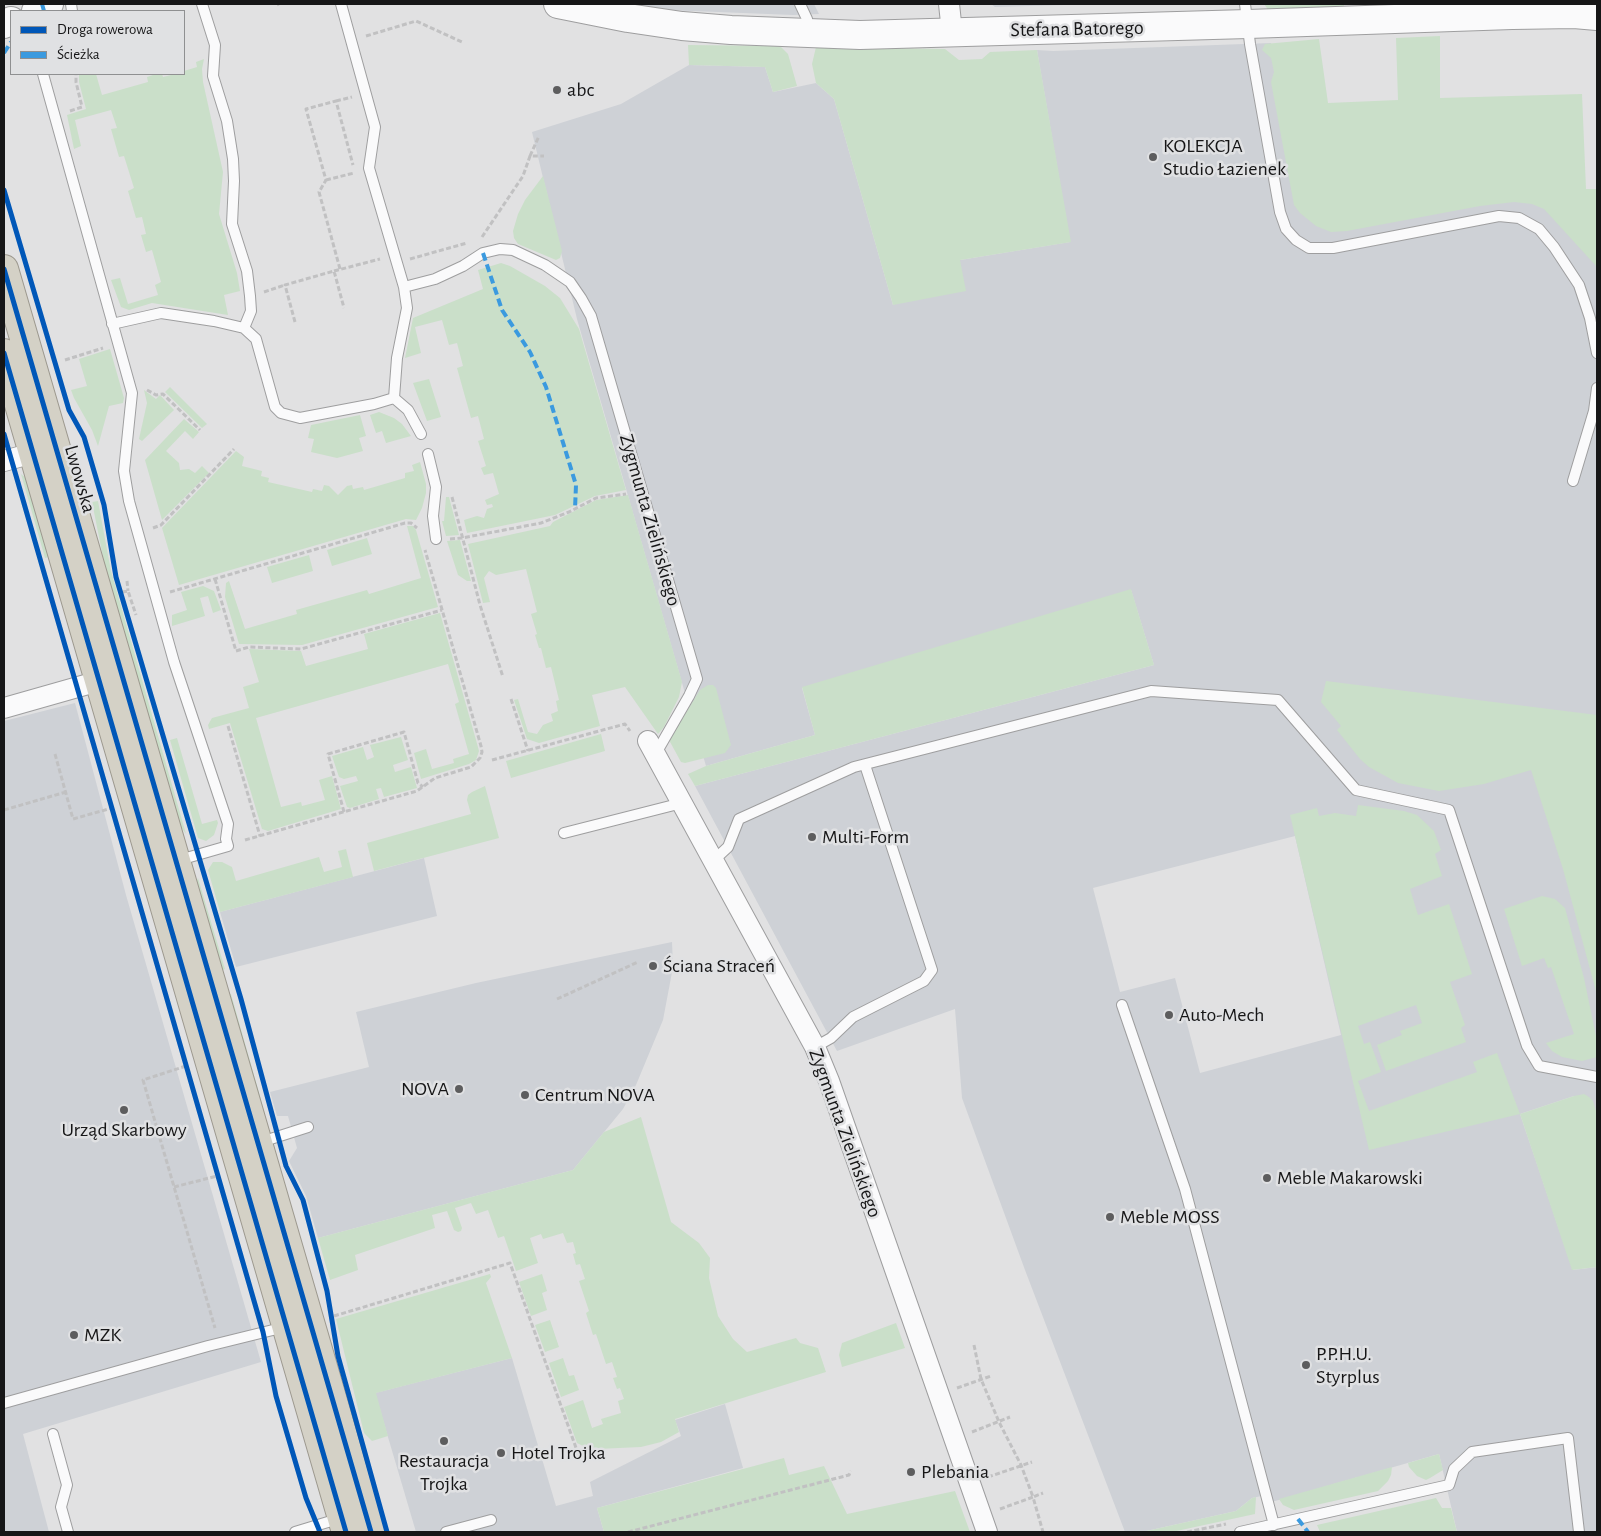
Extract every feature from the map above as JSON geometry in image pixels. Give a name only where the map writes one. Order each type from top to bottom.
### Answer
[{"type":"highway","name":"Lwowska","points":[[4,269],[257,1143],[305,1322],[344,1525]]},
{"type":"highway","name":"Lwowska","points":[[4,353],[99,681],[371,1532]]},
{"type":"street","points":[[38,10],[50,4]]},
{"type":"street","name":"Stefana Batorego","points":[[558,4],[629,15],[682,26],[860,34],[952,32],[1246,14],[1456,10],[1597,16]]},
{"type":"street","points":[[949,4],[952,32]]},
{"type":"street","points":[[4,461],[33,453]]},
{"type":"street","points":[[4,708],[99,681]]},
{"type":"street","name":"Zygmunta Zielińskiego","points":[[645,745],[682,803],[815,1047],[829,1081],[987,1532]]},
{"type":"lane","points":[[202,4],[214,45],[213,76],[227,121],[233,159],[232,224],[247,271],[251,311],[244,328]]},
{"type":"lane","points":[[341,4],[375,127],[369,168],[395,263],[404,287],[407,308],[397,358],[394,398]]},
{"type":"lane","points":[[800,4],[807,19],[808,32]]},
{"type":"lane","points":[[1246,14],[1280,212],[1286,229],[1296,240],[1309,248],[1333,248],[1499,216],[1519,218],[1539,229],[1554,247],[1579,285],[1590,318],[1597,353]]},
{"type":"lane","points":[[42,75],[132,394],[124,471],[138,532],[174,662],[228,824],[226,839],[228,846],[175,862]]},
{"type":"lane","name":"Zygmunta Zielińskiego","points":[[404,287],[435,279],[463,266],[483,253],[500,249],[513,250],[545,265],[570,282],[581,298],[590,316],[697,679],[685,703],[645,745]]},
{"type":"lane","points":[[112,324],[161,313],[214,321],[244,328],[256,339],[275,406],[281,413],[300,418],[374,404],[394,398]]},
{"type":"lane","points":[[1573,481],[1594,410],[1597,388]]},
{"type":"lane","points":[[394,398],[408,410],[421,434]]},
{"type":"lane","points":[[428,454],[436,487],[433,516],[436,539]]},
{"type":"lane","points":[[714,860],[728,847],[739,819],[854,768],[1152,691],[1278,700],[1356,790],[1449,810],[1527,1046],[1539,1066],[1597,1077]]},
{"type":"lane","points":[[815,1047],[831,1038],[853,1017],[924,981],[932,970],[865,765]]},
{"type":"lane","points":[[564,833],[682,803]]},
{"type":"lane","points":[[1122,1005],[1184,1189],[1274,1525]]},
{"type":"lane","points":[[257,1143],[308,1127]]},
{"type":"lane","points":[[4,1403],[219,1343],[305,1322]]},
{"type":"lane","points":[[53,1434],[67,1486],[61,1507],[68,1532]]},
{"type":"lane","points":[[1240,1532],[1449,1485],[1454,1469],[1472,1452],[1568,1438],[1579,1532]]},
{"type":"lane","points":[[446,1532],[491,1520]]},
{"type":"lane","points":[[295,1532],[344,1525]]},
{"type":"path","points":[[351,40],[416,21],[462,42]]},
{"type":"path","points":[[54,116],[82,107],[76,75]]},
{"type":"path","points":[[326,180],[306,109],[336,101],[355,172],[326,180],[319,192],[340,269]]},
{"type":"path","points":[[480,239],[523,176],[539,136]]},
{"type":"path","points":[[530,156],[544,156]]},
{"type":"path","points":[[395,263],[470,242]]},
{"type":"path","points":[[295,322],[285,285],[381,258],[383,266]]},
{"type":"path","points":[[334,271],[344,308]]},
{"type":"path","points":[[65,360],[118,344]]},
{"type":"path","points":[[140,386],[156,395],[162,394],[200,430]]},
{"type":"path","points":[[138,532],[161,525],[234,449]]},
{"type":"path","points":[[450,490],[480,606],[503,677]]},
{"type":"path","points":[[448,539],[541,523],[596,498],[642,492]]},
{"type":"path","points":[[155,596],[405,523],[415,525],[419,530]]},
{"type":"path","points":[[245,840],[418,791],[435,778],[476,764],[480,758],[482,752],[424,548]]},
{"type":"path","points":[[215,579],[236,651],[249,647],[301,648],[442,610]]},
{"type":"path","points":[[127,581],[128,591],[136,615]]},
{"type":"path","points":[[121,593],[128,591]]},
{"type":"path","points":[[510,699],[528,751]]},
{"type":"path","points":[[492,760],[625,724],[645,745]]},
{"type":"path","points":[[228,726],[260,836]]},
{"type":"path","points":[[344,812],[328,754],[404,732],[418,782],[424,787]]},
{"type":"path","points":[[55,754],[73,819],[112,807]]},
{"type":"path","points":[[4,810],[66,792]]},
{"type":"path","points":[[557,999],[638,962]]},
{"type":"path","points":[[186,1066],[143,1080],[219,1343]]},
{"type":"path","points":[[174,1187],[218,1175]]},
{"type":"path","points":[[305,1322],[510,1263],[580,1460]]},
{"type":"path","points":[[974,1345],[981,1379],[999,1422],[1021,1465],[1043,1532]]},
{"type":"path","points":[[956,1388],[991,1376]]},
{"type":"path","points":[[972,1433],[1010,1417]]},
{"type":"path","points":[[988,1478],[1032,1462]]},
{"type":"path","points":[[628,1532],[849,1475],[851,1471]]},
{"type":"path","points":[[999,1509],[1043,1493]]},
{"type":"shaded area","points":[[627,4],[814,4],[819,14],[793,15],[668,10]]},
{"type":"shaded area","points":[[991,4],[1098,4],[995,7]]},
{"type":"shaded area","points":[[1271,43],[1299,196],[1597,189],[1597,1162],[1574,1096],[1520,1114],[1573,1270],[1597,1267],[1597,1532],[1457,1532],[1439,1454],[1268,1503],[1266,1495],[1252,1498],[1236,1511],[1142,1532],[1125,1532],[962,1098],[955,1009],[837,1051],[695,786],[1154,665],[1131,590],[802,688],[815,735],[706,766],[577,319],[532,132],[621,104],[689,65],[765,67],[773,92],[816,83],[834,99],[893,305],[960,260],[1070,242],[1037,50]],"holes":[[[1295,836],[1341,1035],[1200,1073],[1175,978],[1120,992],[1093,888]]]},
{"type":"shaded area","points":[[75,703],[126,895],[261,1362],[23,1434],[49,1532],[4,1532],[4,721]]},
{"type":"shaded area","points":[[424,858],[437,916],[236,967],[220,912]]},
{"type":"shaded area","name":"NOVA","points":[[672,942],[673,967],[663,1020],[636,1085],[623,1109],[573,1170],[318,1238],[306,1196],[289,1161],[297,1148],[288,1116],[277,1116],[270,1092],[369,1067],[356,1012],[476,983]]},
{"type":"shaded area","name":"Hotel Trojka","points":[[512,1358],[556,1506],[593,1496],[590,1482],[681,1436],[675,1420],[725,1404],[743,1468],[597,1508],[604,1532],[416,1532],[375,1393]]},
{"type":"green space","points":[[1264,4],[1344,4],[1344,8],[1269,11]]},
{"type":"green space","points":[[1440,36],[1440,98],[1582,94],[1586,189],[1597,189],[1597,267],[1544,209],[1532,204],[1514,202],[1480,206],[1347,231],[1331,232],[1316,226],[1300,213],[1294,205],[1271,82],[1274,72],[1271,58],[1262,50],[1265,44],[1319,39],[1328,103],[1398,100],[1396,38]]},
{"type":"green space","points":[[688,45],[780,46],[788,54],[797,86],[773,92],[765,67],[689,65]]},
{"type":"green space","points":[[816,47],[945,49],[959,60],[982,59],[990,52],[1037,50],[1071,242],[960,260],[966,291],[893,305],[834,99],[816,83],[812,64]]},
{"type":"green space","points":[[204,59],[202,69],[203,82],[223,172],[219,214],[237,273],[240,291],[224,295],[228,315],[152,303],[129,310],[121,307],[111,280],[120,278],[128,304],[158,295],[155,285],[161,282],[152,250],[146,252],[141,235],[146,234],[142,217],[136,218],[128,191],[134,188],[124,156],[119,157],[111,129],[117,128],[111,110],[75,120],[81,146],[74,149],[67,115],[86,109],[79,75],[96,75],[102,95],[148,82],[147,77],[153,75],[162,75],[163,77],[185,75],[185,71],[197,67],[196,62]]},
{"type":"green space","points":[[543,176],[562,251],[560,258],[556,260],[518,244],[514,238],[513,231],[518,214],[525,200]]},
{"type":"green space","points":[[501,263],[510,266],[545,286],[560,298],[579,329],[626,490],[595,496],[555,515],[467,533],[464,520],[477,516],[484,518],[487,509],[493,507],[492,504],[487,505],[485,500],[499,494],[493,473],[484,475],[481,468],[486,466],[478,441],[484,439],[478,416],[471,418],[457,368],[463,366],[457,343],[449,345],[442,320],[415,327],[421,353],[405,358],[413,318],[483,289],[478,270]]},
{"type":"green space","points":[[110,349],[124,398],[123,403],[109,406],[98,446],[92,430],[71,390],[87,386],[79,359]]},
{"type":"green space","points":[[429,379],[441,417],[427,421],[413,383]]},
{"type":"green space","points":[[170,387],[207,424],[202,428],[165,392]]},
{"type":"green space","points":[[144,390],[156,399],[160,395],[174,410],[142,441],[139,439],[147,403]]},
{"type":"green space","points":[[379,412],[394,418],[402,424],[411,436],[386,443],[382,431],[376,433],[370,415]]},
{"type":"green space","points":[[360,415],[366,436],[359,438],[363,451],[337,458],[311,452],[314,439],[308,438],[311,425]]},
{"type":"green space","points":[[184,419],[199,432],[193,439],[185,431],[166,451],[179,463],[180,470],[189,469],[195,473],[202,466],[209,473],[162,520],[145,460]]},
{"type":"green space","points":[[236,451],[244,457],[242,466],[262,471],[261,476],[269,478],[268,482],[312,492],[313,489],[322,491],[324,485],[329,486],[338,495],[347,486],[352,485],[353,489],[363,487],[364,490],[405,478],[405,473],[414,471],[412,465],[420,462],[426,484],[426,493],[416,520],[406,519],[179,585],[162,528]]},
{"type":"green space","points":[[21,474],[26,478],[49,557],[45,558]]},
{"type":"green space","points":[[628,495],[682,682],[679,697],[664,727],[658,734],[625,687],[592,695],[600,726],[539,743],[527,739],[514,700],[518,699],[528,732],[537,734],[543,725],[553,721],[551,714],[558,711],[556,701],[559,700],[551,667],[546,668],[541,648],[539,648],[535,635],[537,634],[531,614],[537,612],[526,569],[496,575],[489,571],[484,578],[490,602],[483,603],[468,544],[550,526],[553,522],[596,500]]},
{"type":"green space","points":[[446,497],[449,497],[459,535],[446,536],[442,521],[444,521]]},
{"type":"green space","points":[[98,501],[111,571],[186,834],[178,823],[106,572],[92,502]]},
{"type":"green space","points":[[407,526],[413,526],[416,530],[438,607],[302,645],[239,644],[225,597],[226,583],[229,581],[245,629],[297,614],[296,610],[367,590],[369,594],[421,578]]},
{"type":"green space","points":[[367,538],[372,554],[332,566],[327,550]]},
{"type":"green space","points":[[460,540],[471,581],[467,581],[458,575],[447,541]]},
{"type":"green space","points":[[309,555],[313,571],[272,583],[267,567]]},
{"type":"green space","points":[[203,586],[214,591],[221,610],[213,613],[208,596],[200,598],[205,616],[172,626],[172,615],[187,610],[181,592]]},
{"type":"green space","points":[[1131,589],[1154,665],[695,786],[688,774],[706,766],[815,735],[802,687]]},
{"type":"green space","points":[[440,613],[479,751],[476,760],[421,779],[414,753],[426,749],[432,769],[454,763],[453,759],[469,754],[455,704],[459,702],[448,664],[256,718],[281,807],[301,802],[302,806],[325,800],[319,780],[332,776],[341,809],[268,831],[262,829],[230,723],[209,729],[208,725],[212,718],[249,708],[243,687],[259,682],[249,649],[301,651],[306,666],[368,649],[364,634]]},
{"type":"green space","points":[[1326,681],[1597,715],[1597,995],[1563,869],[1531,770],[1484,784],[1439,791],[1398,783],[1369,767],[1360,759],[1337,730],[1341,726],[1321,702]]},
{"type":"green space","points":[[708,685],[713,685],[716,688],[731,745],[725,753],[685,763],[681,762],[669,740],[700,690]]},
{"type":"green space","points":[[601,734],[605,751],[511,778],[506,761]]},
{"type":"green space","points":[[401,737],[408,760],[393,765],[395,772],[411,767],[417,788],[384,797],[381,788],[376,789],[379,799],[350,808],[347,807],[340,786],[358,781],[356,776],[344,779],[339,777],[332,756],[363,747],[367,760],[374,757],[370,745]]},
{"type":"green space","points":[[177,738],[202,824],[217,820],[218,823],[214,835],[206,841],[198,838],[170,740]]},
{"type":"green space","points":[[485,786],[499,838],[374,871],[367,843],[471,814],[467,800],[468,795]]},
{"type":"green space","points":[[1358,805],[1404,811],[1417,815],[1434,831],[1441,850],[1435,854],[1442,876],[1410,889],[1418,915],[1449,904],[1472,974],[1450,982],[1465,1025],[1461,1028],[1466,1042],[1386,1071],[1377,1045],[1402,1035],[1400,1031],[1422,1023],[1416,1005],[1358,1026],[1364,1044],[1370,1042],[1381,1072],[1358,1081],[1369,1111],[1477,1072],[1473,1062],[1497,1053],[1520,1114],[1369,1150],[1290,815],[1317,808],[1319,816],[1335,813],[1356,816]]},
{"type":"green space","points":[[346,849],[353,877],[220,912],[208,870],[213,862],[222,862],[232,867],[236,881],[319,857],[324,872],[342,867],[338,851]]},
{"type":"green space","points":[[198,878],[225,969],[221,971],[196,883]]},
{"type":"green space","points":[[1542,896],[1555,899],[1565,908],[1584,978],[1597,1041],[1597,1057],[1582,1061],[1562,1057],[1552,1051],[1546,1043],[1574,1034],[1551,967],[1548,968],[1544,958],[1522,966],[1504,909]]},
{"type":"green space","points":[[228,994],[231,994],[265,1114],[263,1113]]},
{"type":"green space","points":[[1584,1094],[1593,1101],[1597,1114],[1597,1267],[1572,1270],[1520,1114]]},
{"type":"green space","points":[[641,1117],[671,1222],[699,1243],[710,1258],[709,1278],[718,1316],[733,1339],[747,1352],[796,1338],[800,1343],[818,1348],[826,1372],[675,1419],[679,1432],[661,1442],[641,1447],[597,1449],[585,1447],[577,1443],[564,1407],[583,1400],[592,1428],[603,1424],[601,1419],[621,1413],[618,1401],[624,1399],[620,1388],[617,1389],[613,1378],[617,1377],[612,1362],[606,1364],[596,1334],[593,1335],[586,1313],[589,1311],[579,1281],[585,1279],[580,1264],[576,1265],[573,1254],[576,1253],[573,1242],[567,1243],[563,1233],[543,1239],[541,1234],[530,1238],[538,1263],[516,1271],[504,1236],[498,1238],[488,1210],[476,1214],[471,1203],[455,1208],[462,1228],[461,1231],[454,1230],[447,1211],[432,1215],[435,1228],[355,1255],[358,1270],[330,1280],[318,1238],[573,1170],[604,1132]]},
{"type":"green space","points":[[490,1274],[491,1277],[486,1283],[512,1358],[376,1393],[388,1436],[372,1441],[364,1433],[336,1319]]},
{"type":"green space","points":[[542,1274],[547,1291],[542,1293],[547,1310],[531,1316],[519,1282]]},
{"type":"green space","points":[[550,1320],[559,1347],[545,1352],[535,1325]]},
{"type":"green space","points":[[896,1323],[905,1348],[842,1367],[839,1355],[842,1343]]},
{"type":"green space","points":[[563,1358],[569,1376],[574,1375],[579,1390],[561,1397],[549,1363]]},
{"type":"green space","points":[[1439,1454],[1443,1470],[1426,1480],[1417,1476],[1409,1467],[1408,1463]]},
{"type":"green space","points":[[784,1458],[789,1475],[824,1466],[847,1514],[955,1491],[970,1532],[604,1532],[597,1508]]},
{"type":"green space","points":[[1392,1467],[1388,1481],[1378,1491],[1294,1510],[1283,1505],[1279,1499]]},
{"type":"green space","points":[[1256,1497],[1255,1514],[1172,1532],[1142,1532],[1236,1511]]},
{"type":"green space","points":[[1436,1498],[1442,1508],[1451,1508],[1457,1532],[1320,1532],[1317,1525]]},
{"type":"marked path","points":[[42,4],[44,10]]},
{"type":"marked path","points":[[4,53],[10,44]]},
{"type":"marked path","points":[[483,253],[502,310],[530,352],[546,387],[576,485],[575,509]]},
{"type":"marked path","points":[[1298,1519],[1308,1532]]},
{"type":"cycle path","points":[[4,190],[69,410],[84,437],[104,505],[116,577],[241,999],[286,1166],[303,1200],[327,1291],[338,1356],[387,1532]]},
{"type":"cycle path","points":[[4,269],[371,1532]]},
{"type":"cycle path","points":[[4,353],[346,1532]]},
{"type":"cycle path","points":[[4,434],[263,1332],[276,1396],[306,1498],[320,1532]]},
{"type":"place","name":"abc","points":[[557,90]]},
{"type":"place","name":"KOLEKCJA Studio Łazienek","points":[[1153,157]]},
{"type":"place","name":"Multi-Form","points":[[812,837]]},
{"type":"place","name":"Ściana Straceń","points":[[653,966]]},
{"type":"place","name":"Auto-Mech","points":[[1169,1015]]},
{"type":"place","name":"NOVA","points":[[459,1089]]},
{"type":"place","name":"Centrum NOVA","points":[[525,1095]]},
{"type":"place","name":"Urząd Skarbowy","points":[[124,1110]]},
{"type":"place","name":"Meble Makarowski","points":[[1267,1178]]},
{"type":"place","name":"Meble MOSS","points":[[1110,1217]]},
{"type":"place","name":"MZK","points":[[74,1335]]},
{"type":"place","name":"P.P.H.U. Styrplus","points":[[1306,1365]]},
{"type":"place","name":"Restauracja Trojka","points":[[444,1441]]},
{"type":"place","name":"Hotel Trojka","points":[[501,1453]]},
{"type":"place","name":"Plebania","points":[[911,1472]]}]
